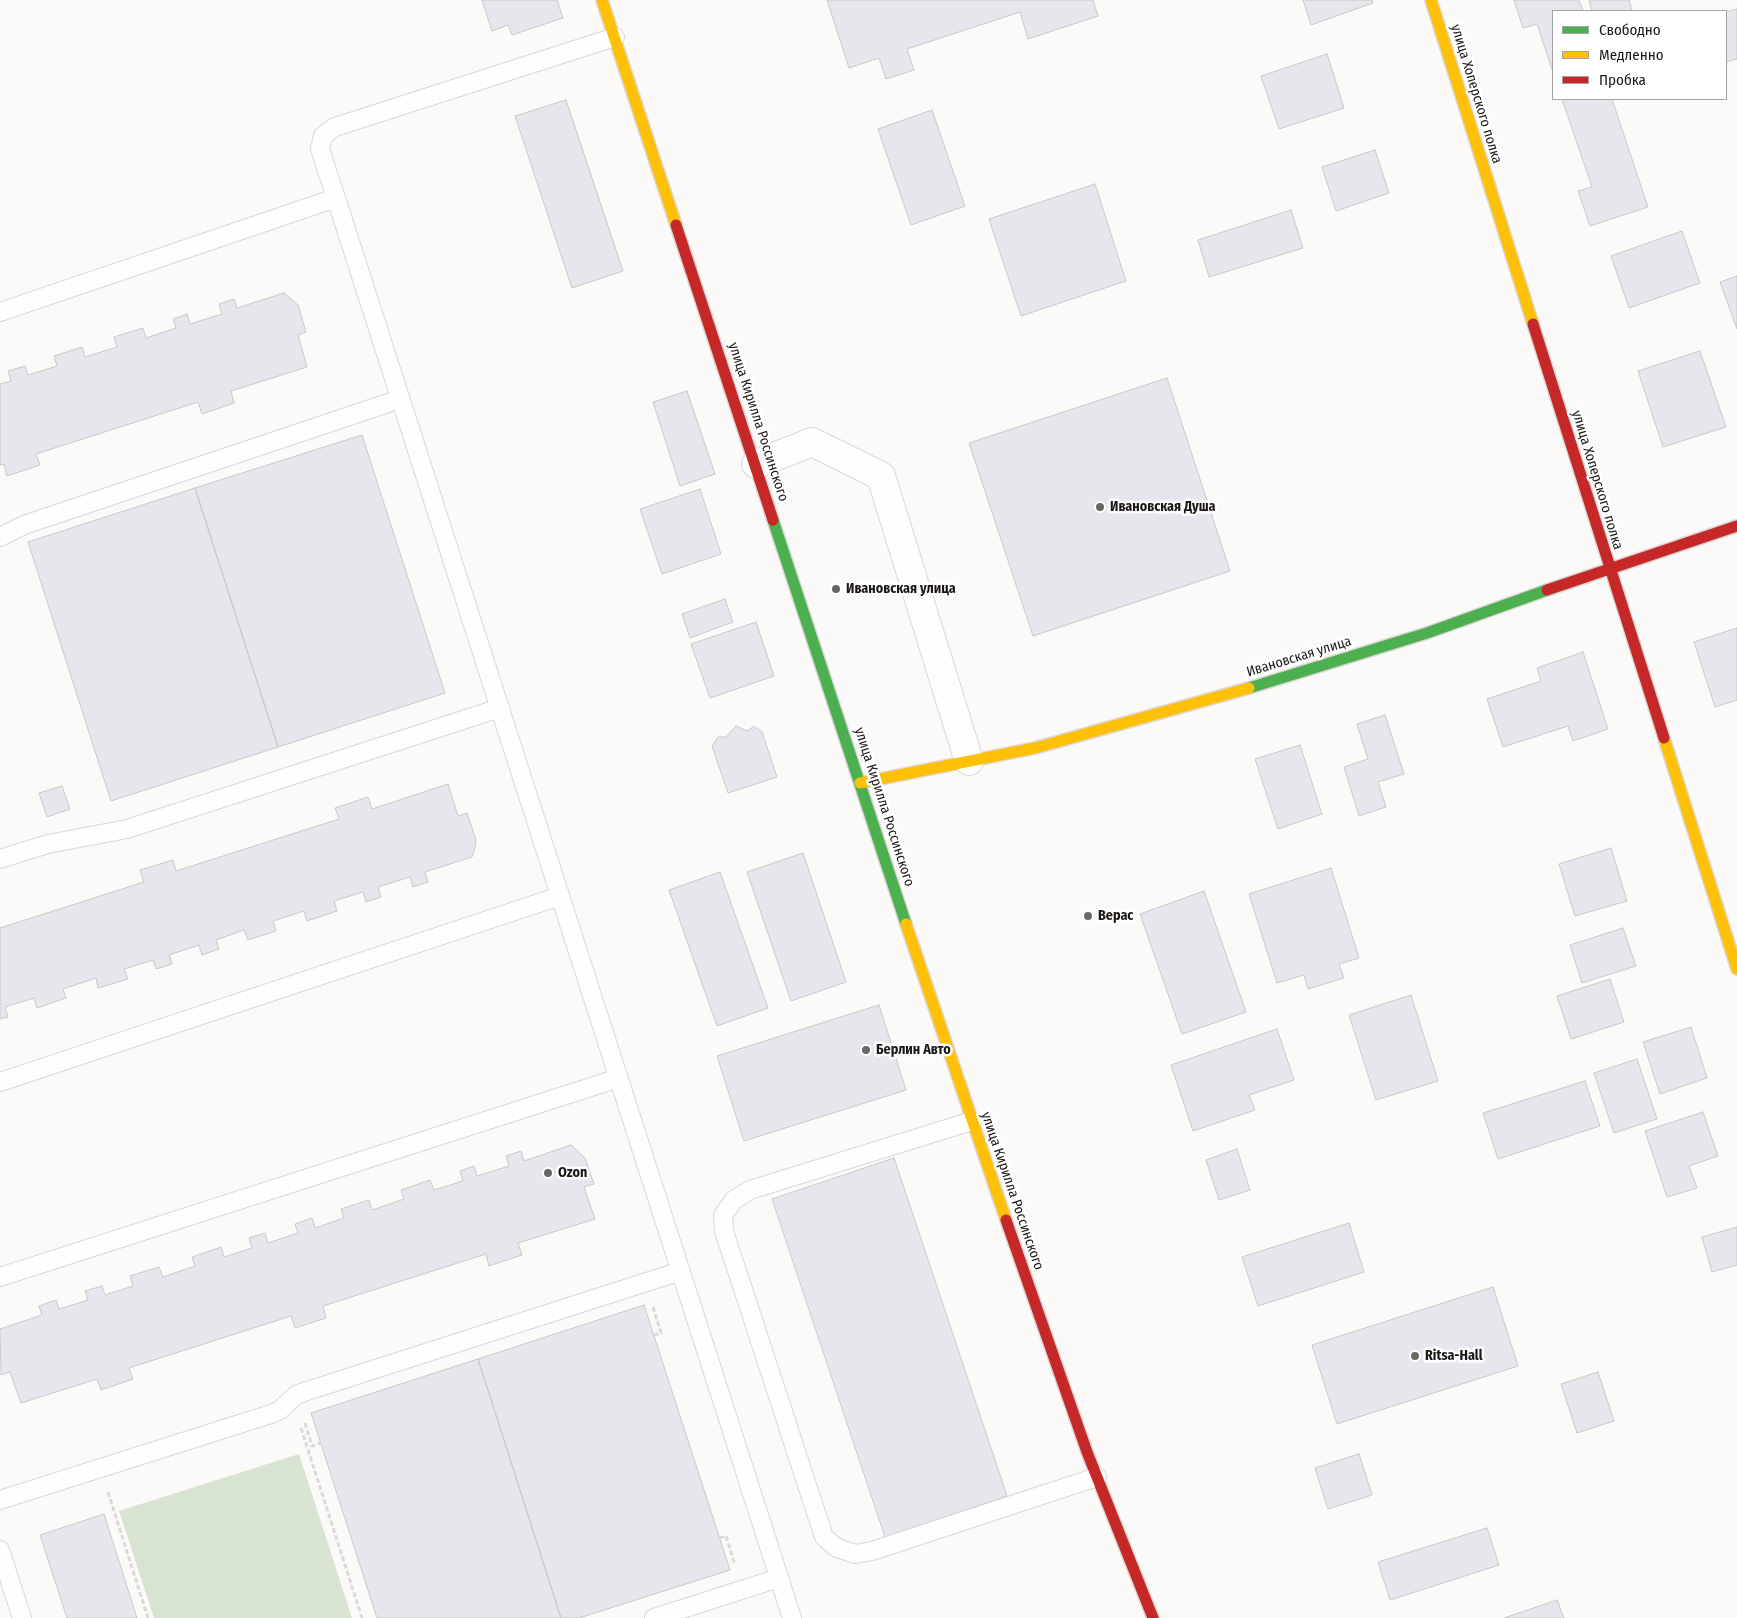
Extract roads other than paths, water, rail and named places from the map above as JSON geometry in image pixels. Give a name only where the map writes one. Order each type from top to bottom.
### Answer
[{"type":"street","name":"улица Кирилла Россинского","points":[[602,0],[972,1121],[1097,1477],[1153,1618]]},
{"type":"street","name":"улица Хоперского полка","points":[[1431,0],[1737,969]]},
{"type":"street","points":[[756,464],[812,442],[882,476],[969,762]]},
{"type":"street","name":"Ивановская улица","points":[[860,783],[1035,748],[1186,707],[1427,633],[1609,568],[1737,526]]},
{"type":"lane","points":[[615,37],[335,127],[323,136],[320,149],[792,1618]]},
{"type":"lane","points":[[0,312],[336,198]]},
{"type":"lane","points":[[0,537],[24,525],[400,399]]},
{"type":"lane","points":[[0,859],[48,844],[127,829],[500,708]]},
{"type":"lane","points":[[0,1082],[560,896]]},
{"type":"lane","points":[[0,1278],[619,1078]]},
{"type":"lane","points":[[972,1121],[750,1190],[734,1200],[723,1215],[724,1232],[824,1537],[837,1548],[854,1554],[872,1551],[1097,1477]]},
{"type":"lane","points":[[0,1500],[271,1414],[307,1391],[681,1271]]},
{"type":"lane","points":[[0,1550],[22,1618]]},
{"type":"lane","points":[[654,1618],[779,1578]]},
{"type":"place","name":"Ивановская Душа","points":[[1100,507]]},
{"type":"place","name":"Ивановская улица","points":[[836,589]]},
{"type":"place","name":"Верас","points":[[1088,916]]},
{"type":"place","name":"Берлин Авто","points":[[866,1050]]},
{"type":"place","name":"Ozon","points":[[548,1173]]},
{"type":"place","name":"Ritsa-Hall","points":[[1415,1356]]}]
